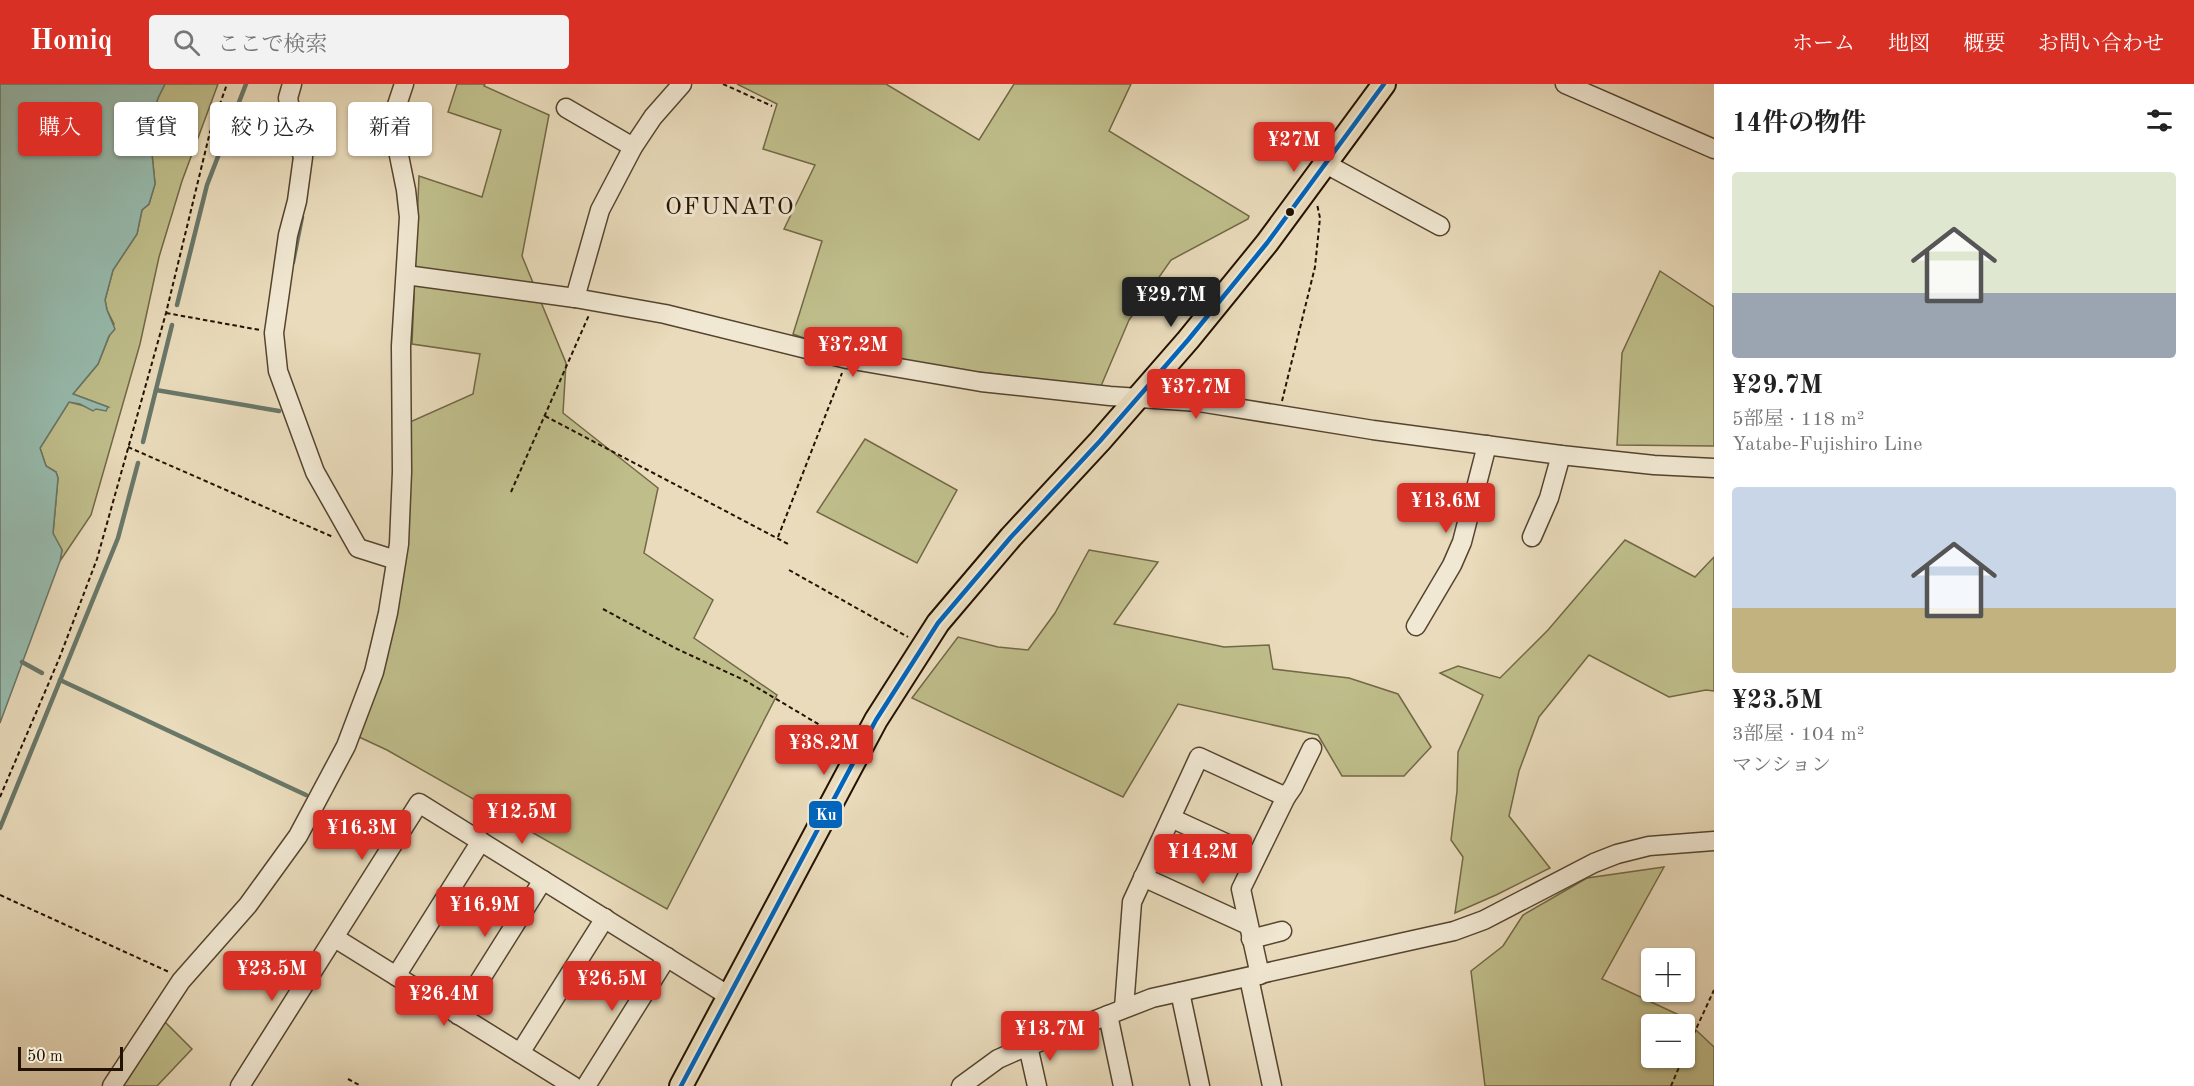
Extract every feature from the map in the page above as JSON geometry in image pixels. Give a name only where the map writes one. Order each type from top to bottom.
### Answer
[{"type":"main road","points":[[681,1086],[861,748],[902,677],[923,646],[965,589],[1139,397],[1233,285],[1384,84]]},
{"type":"street","points":[[292,84],[288,98],[294,129],[303,157],[302,174],[288,235],[274,333],[278,371],[315,472],[358,548],[396,560]]},
{"type":"street","points":[[112,1086],[181,981],[248,905],[298,836],[346,746],[374,672],[388,613],[399,544],[402,472],[401,346],[409,217],[393,126],[396,107],[404,84]]},
{"type":"street","points":[[574,298],[600,210],[633,147],[653,117],[682,84]]},
{"type":"street","points":[[1565,84],[1714,149]]},
{"type":"street","points":[[566,108],[633,147]]},
{"type":"street","points":[[1326,164],[1440,226]]},
{"type":"street","points":[[406,275],[574,298],[665,314],[847,359],[981,382],[1110,396],[1199,402],[1373,430],[1561,455],[1654,465],[1714,468]]},
{"type":"street","points":[[1416,626],[1452,565],[1462,542],[1487,445]]},
{"type":"street","points":[[1532,537],[1549,498],[1561,455]]},
{"type":"street","points":[[1272,1086],[1250,932],[1241,889],[1312,748]]},
{"type":"street","points":[[1124,1086],[1116,1012],[1132,902],[1199,757],[1286,797]]},
{"type":"street","points":[[240,1086],[419,803],[729,996]]},
{"type":"street","points":[[1171,818],[1256,857]]},
{"type":"street","points":[[961,1086],[998,1059],[1152,998],[1255,977],[1454,931],[1484,920],[1594,863],[1617,854],[1649,846],[1714,840]]},
{"type":"street","points":[[396,976],[481,841]]},
{"type":"street","points":[[1143,878],[1250,932],[1282,932]]},
{"type":"street","points":[[458,1015],[543,880]]},
{"type":"street","points":[[520,1053],[605,918]]},
{"type":"street","points":[[335,938],[573,1086]]},
{"type":"street","points":[[586,1086],[667,957]]},
{"type":"street","points":[[1180,992],[1200,1086]]},
{"type":"street","points":[[1028,1046],[1037,1086]]},
{"type":"path","points":[[0,797],[77,614],[97,559],[166,313],[210,132],[227,84]]},
{"type":"path","points":[[723,84],[772,106]]},
{"type":"path","points":[[1279,414],[1315,267],[1320,218],[1315,198],[1305,192]]},
{"type":"path","points":[[511,492],[595,302]]},
{"type":"path","points":[[166,313],[274,333]]},
{"type":"path","points":[[778,537],[847,359]]},
{"type":"path","points":[[545,416],[790,545]]},
{"type":"path","points":[[128,447],[358,548]]},
{"type":"path","points":[[789,570],[923,646]]},
{"type":"path","points":[[603,609],[675,648],[746,681],[861,748]]},
{"type":"path","points":[[0,895],[173,974],[181,981]]},
{"type":"path","points":[[1695,1032],[1714,990]]},
{"type":"path","points":[[1671,1086],[1679,1068]]},
{"type":"path","points":[[348,1078],[361,1086]]},
{"type":"shaded area","points":[[165,84],[218,84],[198,138],[198,102],[157,102]]},
{"type":"shaded area","points":[[457,84],[485,84],[484,86],[549,115],[522,256],[566,363],[563,413],[658,488],[644,553],[713,600],[694,638],[777,695],[667,909],[387,750],[359,737],[410,422],[473,394],[480,354],[412,344],[419,176],[482,197],[501,130],[448,112]]},
{"type":"shaded area","points":[[737,84],[886,84],[979,140],[1014,84],[1131,84],[1109,131],[1249,216],[1248,219],[1171,260],[1129,320],[1101,386],[933,367],[846,354],[793,334],[822,241],[784,229],[815,165],[763,149],[777,104]]},
{"type":"shaded area","points":[[152,156],[191,156],[159,257],[140,344],[91,515],[60,561],[62,550],[53,534],[58,478],[56,472],[46,466],[40,448],[69,402],[96,409],[108,407],[73,394],[98,364],[114,324],[105,300],[113,270],[137,234],[142,210],[149,204],[155,184]]},
{"type":"shaded area","points":[[1660,271],[1714,307],[1714,446],[1617,445],[1622,353]]},
{"type":"shaded area","points":[[865,439],[957,490],[917,563],[817,512]]},
{"type":"shaded area","points":[[1625,540],[1695,577],[1714,557],[1714,691],[1706,690],[1669,697],[1589,655],[1539,717],[1519,771],[1509,816],[1550,868],[1455,913],[1463,857],[1451,840],[1457,791],[1458,752],[1483,695],[1440,673],[1458,666],[1500,678],[1548,630]]},
{"type":"shaded area","points":[[1089,550],[1158,562],[1114,624],[1224,647],[1269,645],[1273,669],[1349,678],[1398,694],[1431,747],[1404,776],[1342,776],[1318,735],[1178,704],[1123,797],[912,698],[958,637],[998,647],[1028,650],[1055,613]]},
{"type":"shaded area","points":[[1664,867],[1602,979],[1641,997],[1641,1002],[1651,1002],[1677,1014],[1641,1014],[1641,1068],[1695,1068],[1695,1029],[1714,1047],[1714,1086],[1485,1086],[1471,971],[1503,946],[1523,915],[1587,878]]},
{"type":"shaded area","points":[[161,1018],[192,1049],[157,1086],[119,1086]]},
{"type":"water","points":[[0,84],[165,84],[157,102],[114,102],[114,156],[152,156],[155,184],[149,204],[142,210],[137,234],[113,270],[105,300],[115,329],[109,336],[98,364],[73,394],[108,407],[106,411],[96,409],[93,411],[80,404],[69,402],[40,448],[46,466],[56,472],[58,478],[53,533],[62,550],[60,561],[0,723]]},
{"type":"waterway","points":[[177,305],[207,185],[246,84]]},
{"type":"waterway","points":[[293,262],[302,217]]},
{"type":"waterway","points":[[143,442],[172,325]]},
{"type":"waterway","points":[[156,390],[279,411]]},
{"type":"waterway","points":[[0,828],[118,538],[138,463]]},
{"type":"waterway","points":[[22,662],[42,673]]},
{"type":"waterway","points":[[60,680],[306,795]]},
{"type":"transit line","name":"Ku","points":[[681,1086],[876,720],[938,623],[1011,537],[1100,441],[1188,340],[1267,243],[1384,84]]},
{"type":"district","name":"OFUNATO","points":[[730,206]]}]
